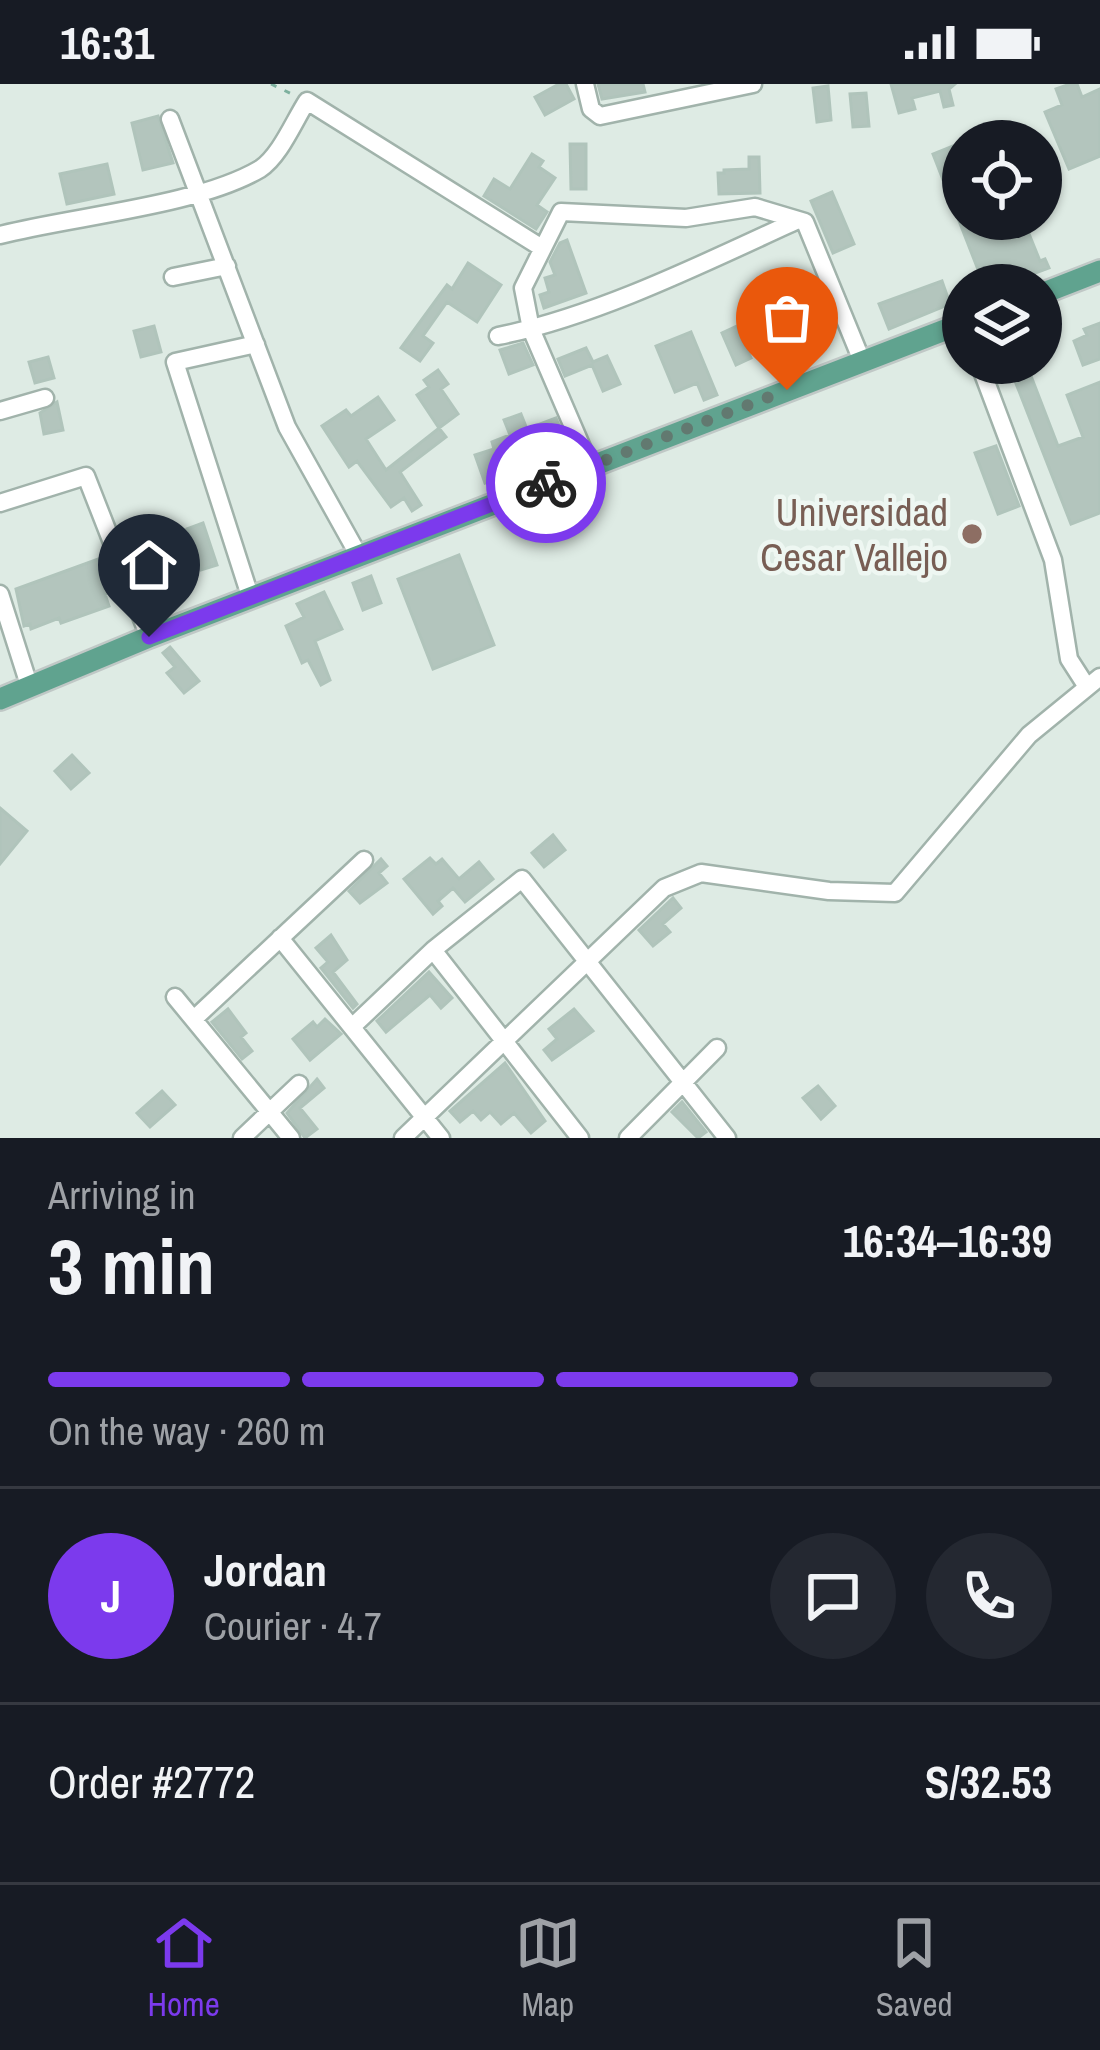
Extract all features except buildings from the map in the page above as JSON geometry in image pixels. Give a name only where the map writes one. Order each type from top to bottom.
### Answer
[{"type":"main road","points":[[1062,286],[1100,272]]},
{"type":"main road","points":[[0,699],[942,331]]},
{"type":"street","points":[[585,84],[591,109],[600,116],[753,84]]},
{"type":"street","points":[[0,235],[198,192],[259,169],[272,157],[307,101],[542,248]]},
{"type":"street","points":[[170,119],[286,427],[358,556]]},
{"type":"street","points":[[590,466],[532,329],[523,282],[563,211],[686,218],[755,207],[798,220],[811,228],[862,361]]},
{"type":"street","points":[[498,336],[532,329],[695,268],[798,220]]},
{"type":"street","points":[[173,277],[227,266]]},
{"type":"street","points":[[250,599],[175,362],[256,344]]},
{"type":"street","points":[[403,1138],[664,888],[701,872],[829,891],[895,892],[1029,735],[1094,682],[1069,658],[1053,560],[987,384]]},
{"type":"street","points":[[0,411],[45,398]]},
{"type":"street","points":[[0,503],[86,476],[149,637]]},
{"type":"street","points":[[0,593],[29,685]]},
{"type":"street","points":[[195,1018],[364,860]]},
{"type":"street","points":[[352,1027],[434,950],[522,879],[728,1138]]},
{"type":"street","points":[[280,938],[440,1138]]},
{"type":"street","points":[[434,950],[580,1138]]},
{"type":"street","points":[[175,997],[291,1138]]},
{"type":"street","points":[[628,1138],[717,1048]]},
{"type":"street","points":[[242,1138],[299,1084]]},
{"type":"path","points":[[271,84],[307,101]]},
{"type":"way so far","points":[[546,483],[787,390]]},
{"type":"place","name":"Universidad Cesar Vallejo","points":[[972,534]]},
{"type":"route","points":[[149,637],[546,483]]}]
